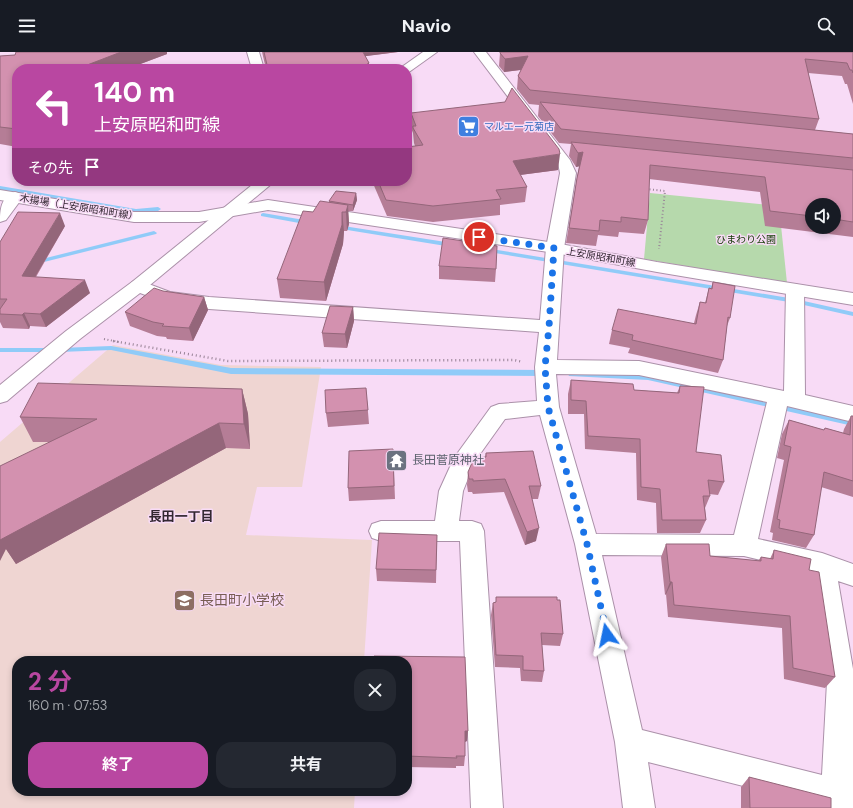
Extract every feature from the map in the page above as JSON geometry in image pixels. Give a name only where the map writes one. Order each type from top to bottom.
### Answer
[{"type":"street","points":[[253,52],[257,64]]},
{"type":"street","points":[[412,64],[431,52]]},
{"type":"street","points":[[480,52],[565,163],[568,173],[554,248],[545,373],[548,407],[587,544],[630,742],[639,808]]},
{"type":"street","points":[[525,109],[540,111]]},
{"type":"street","points":[[554,148],[570,149]]},
{"type":"street","points":[[0,396],[73,335],[138,286],[261,186]]},
{"type":"street","points":[[0,217],[7,196]]},
{"type":"street","name":"木揚場（上安原昭和町線）","points":[[7,196],[134,217],[199,217],[230,211]]},
{"type":"street","name":"上安原昭和町線","points":[[230,211],[268,204],[554,248],[657,267],[853,299]]},
{"type":"street","points":[[138,286],[167,297],[209,302],[549,327]]},
{"type":"street","points":[[744,546],[783,403],[795,311],[795,290]]},
{"type":"street","points":[[545,373],[639,368],[783,403],[853,414]]},
{"type":"street","points":[[446,531],[451,491],[465,458],[499,412],[548,407]]},
{"type":"street","points":[[381,531],[472,531],[487,808]]},
{"type":"street","points":[[587,544],[744,546],[822,564],[853,575]]},
{"type":"street","points":[[630,742],[843,801],[841,682],[822,564]]},
{"type":"path","points":[[642,188],[665,191],[657,267]]},
{"type":"path","points":[[73,335],[120,341],[228,361],[514,360],[545,373]]},
{"type":"shaded area","name":"長田町小学校","points":[[113,345],[221,365],[321,367],[302,487],[257,487],[246,535],[372,540],[364,656],[12,656],[12,796],[355,796],[354,808],[0,808],[0,442]]},
{"type":"green space","name":"ひまわり公園","points":[[650,193],[779,206],[787,283],[644,259]]},
{"type":"building","points":[[16,52],[121,52],[90,64],[12,64],[12,128],[0,127],[0,56],[15,55]]},
{"type":"building","points":[[264,52],[363,52],[369,63],[368,64],[267,64]]},
{"type":"building","points":[[500,52],[853,52],[853,73],[847,63],[805,59],[819,119],[530,90],[518,76],[528,56],[505,59]]},
{"type":"building","points":[[512,88],[559,149],[560,154],[513,161],[527,187],[496,190],[501,199],[433,206],[386,200],[380,186],[412,186],[412,146],[423,145],[413,128],[413,126],[416,126],[412,113],[505,102]]},
{"type":"building","points":[[540,102],[853,134],[853,158],[561,129]]},
{"type":"building","points":[[571,142],[853,170],[853,222],[841,220],[841,198],[805,198],[805,215],[770,211],[765,177],[650,165],[648,220],[621,217],[621,222],[600,220],[599,231],[569,228],[583,152],[578,153]]},
{"type":"building","points":[[336,191],[356,193],[353,205],[329,201]]},
{"type":"building","points":[[320,201],[348,205],[346,212],[342,212],[342,225],[324,282],[277,279],[303,211],[313,212]]},
{"type":"building","points":[[18,212],[60,213],[22,276],[85,280],[40,314],[0,314],[0,309],[7,299],[0,299],[0,242]]},
{"type":"building","points":[[443,238],[497,246],[496,269],[439,266]]},
{"type":"building","points":[[713,282],[735,286],[730,318],[728,317],[723,360],[632,340],[633,335],[612,330],[618,309],[696,324],[700,302],[706,303],[709,288],[712,289]]},
{"type":"building","points":[[154,288],[163,291],[204,297],[189,328],[162,326],[164,324],[153,322],[125,312]]},
{"type":"building","points":[[330,306],[353,307],[345,334],[322,333]]},
{"type":"building","points":[[571,380],[633,384],[634,390],[679,393],[680,386],[704,387],[696,452],[721,455],[724,482],[708,480],[710,496],[703,496],[706,520],[662,520],[660,489],[641,487],[640,439],[588,436],[586,401],[571,400]]},
{"type":"building","points":[[38,383],[242,389],[244,424],[219,423],[0,540],[0,466],[97,419],[20,417]]},
{"type":"building","points":[[366,388],[368,410],[326,413],[325,390]]},
{"type":"building","points":[[851,416],[853,416],[853,481],[824,472],[814,535],[779,528],[780,520],[777,519],[791,447],[784,445],[789,420],[824,430],[825,428],[850,435]]},
{"type":"building","points":[[393,449],[394,486],[348,488],[349,451]]},
{"type":"building","points":[[533,451],[541,486],[529,486],[539,528],[527,532],[505,479],[473,481],[473,479],[469,479],[468,472],[474,458],[486,457],[486,453]]},
{"type":"building","points":[[379,533],[437,535],[436,570],[376,569]]},
{"type":"building","points":[[666,544],[709,544],[710,556],[761,561],[761,557],[773,559],[774,550],[811,559],[809,570],[819,572],[835,677],[793,668],[790,616],[674,605]]},
{"type":"building","points":[[496,597],[557,597],[557,600],[560,600],[563,634],[541,633],[544,671],[523,670],[523,656],[496,655],[493,603],[496,602]]},
{"type":"building","points":[[412,656],[465,657],[468,731],[465,731],[465,756],[456,756],[457,758],[412,756]]},
{"type":"building","points":[[749,777],[831,798],[831,808],[750,808]]},
{"type":"waterway","points":[[0,188],[136,211],[158,209]]},
{"type":"waterway","points":[[263,215],[310,223]]},
{"type":"waterway","points":[[337,227],[452,245]]},
{"type":"waterway","points":[[36,262],[154,233]]},
{"type":"waterway","points":[[485,250],[795,301],[853,314]]},
{"type":"waterway","points":[[0,350],[111,348],[231,371],[545,373]]},
{"type":"waterway","points":[[572,374],[648,377],[853,423]]},
{"type":"place","name":"マルエー元菊店","points":[[469,126]]},
{"type":"place","name":"長田菅原神社","points":[[396,460]]},
{"type":"place","name":"長田町小学校","points":[[184,600]]},
{"type":"district","name":"長田一丁目","points":[[181,516]]},
{"type":"route","points":[[479,237],[554,248],[544,379],[548,407],[587,544],[607,635]]}]
